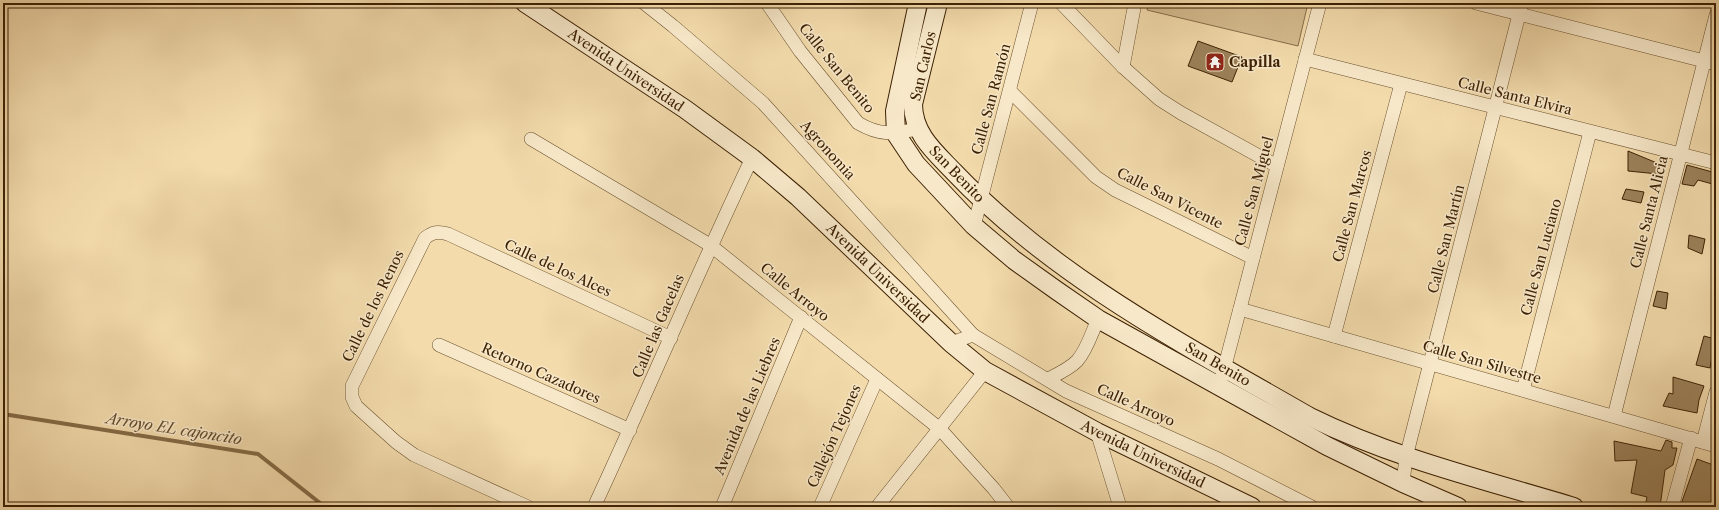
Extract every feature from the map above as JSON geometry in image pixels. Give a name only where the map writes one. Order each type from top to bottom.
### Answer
[{"type":"main road","name":"Avenida Universidad","points":[[526,3],[685,109],[752,158],[798,197],[950,343],[985,371],[1097,432],[1252,507]]},
{"type":"main road","points":[[895,131],[895,111],[918,3]]},
{"type":"main road","name":"San Carlos","points":[[917,129],[913,114],[913,104],[938,3]]},
{"type":"main road","name":"San Benito","points":[[917,129],[928,145],[981,200],[1084,282],[1134,316],[1310,417],[1336,430],[1406,457],[1574,507]]},
{"type":"main road","name":"San Benito","points":[[895,131],[905,150],[916,164],[974,226],[1014,260],[1098,319],[1327,446],[1458,507]]},
{"type":"street","name":"Agronomia","points":[[644,3],[763,103],[973,335]]},
{"type":"street","name":"Calle San Benito","points":[[767,3],[800,51],[858,124],[875,131],[895,131]]},
{"type":"street","name":"Calle San Ramón","points":[[974,226],[1032,3]]},
{"type":"street","points":[[1060,3],[1123,67],[1159,99],[1181,113],[1277,166]]},
{"type":"street","points":[[1123,67],[1136,3]]},
{"type":"street","name":"Calle San Miguel","points":[[1220,388],[1320,3]]},
{"type":"street","points":[[1476,3],[1521,9],[1710,63]]},
{"type":"street","name":"Calle San Martín","points":[[1404,483],[1406,457],[1521,9]]},
{"type":"street","name":"Calle Santa Alicia","points":[[1614,416],[1680,154],[1710,63],[1716,15]]},
{"type":"street","name":"Calle Santa Elvira","points":[[1305,59],[1716,163]]},
{"type":"street","name":"Calle San Marcos","points":[[1334,336],[1401,84]]},
{"type":"street","name":"Calle San Vicente","points":[[1010,91],[1096,177],[1115,190],[1253,258]]},
{"type":"street","points":[[895,131],[917,129]]},
{"type":"street","name":"Calle San Luciano","points":[[1523,390],[1590,132]]},
{"type":"street","name":"Calle Arroyo","points":[[531,139],[710,245],[940,429],[1004,505]]},
{"type":"street","name":"Calle las Gacelas","points":[[594,507],[671,338],[710,245],[752,158]]},
{"type":"street","name":"Calle de los Alces","points":[[432,233],[440,232],[448,234],[671,338]]},
{"type":"street","name":"Calle de los Renos","points":[[432,233],[425,238],[352,386],[352,397],[356,406],[396,442],[414,455],[528,507]]},
{"type":"street","name":"Calle San Silvestre","points":[[1240,309],[1716,446]]},
{"type":"street","name":"Avenida de las Liebres","points":[[722,507],[801,317]]},
{"type":"street","points":[[1048,379],[1066,370],[1078,360],[1098,319]]},
{"type":"street","points":[[950,343],[973,335]]},
{"type":"street","name":"Calle Arroyo","points":[[973,335],[1083,399],[1218,459],[1312,507]]},
{"type":"street","name":"Retorno Cazadores","points":[[439,345],[630,430]]},
{"type":"street","points":[[877,507],[985,371]]},
{"type":"street","name":"Callejón Tejones","points":[[820,507],[877,379]]},
{"type":"street","points":[[1672,507],[1716,392]]},
{"type":"street","points":[[1097,432],[1120,507]]},
{"type":"shaded area","points":[[1148,3],[1308,3],[1298,46],[1147,10]]},
{"type":"building","name":"Capilla","points":[[1198,41],[1242,57],[1232,82],[1188,66]]},
{"type":"building","points":[[1628,151],[1657,163],[1658,174],[1628,171]]},
{"type":"building","points":[[1687,165],[1716,173],[1716,185],[1698,180],[1694,186],[1682,184]]},
{"type":"building","points":[[1626,189],[1644,192],[1641,203],[1622,199]]},
{"type":"building","points":[[1689,235],[1705,239],[1702,254],[1688,248]]},
{"type":"building","points":[[1657,291],[1668,293],[1666,309],[1653,306]]},
{"type":"building","points":[[1704,336],[1715,339],[1710,368],[1696,365]]},
{"type":"building","points":[[1673,377],[1704,386],[1699,400],[1697,413],[1663,406],[1669,393],[1673,394]]},
{"type":"building","points":[[1666,440],[1672,442],[1672,448],[1677,448],[1673,465],[1665,470],[1660,507],[1645,507],[1647,497],[1631,493],[1637,460],[1615,461],[1614,441],[1661,451]]},
{"type":"building","points":[[1697,459],[1716,466],[1716,507],[1680,507]]},
{"type":"waterway","name":"Arroyo EL cajoncito","points":[[3,414],[258,454],[325,507]]},
{"type":"place","name":"Capilla","points":[[1215,62]]}]
